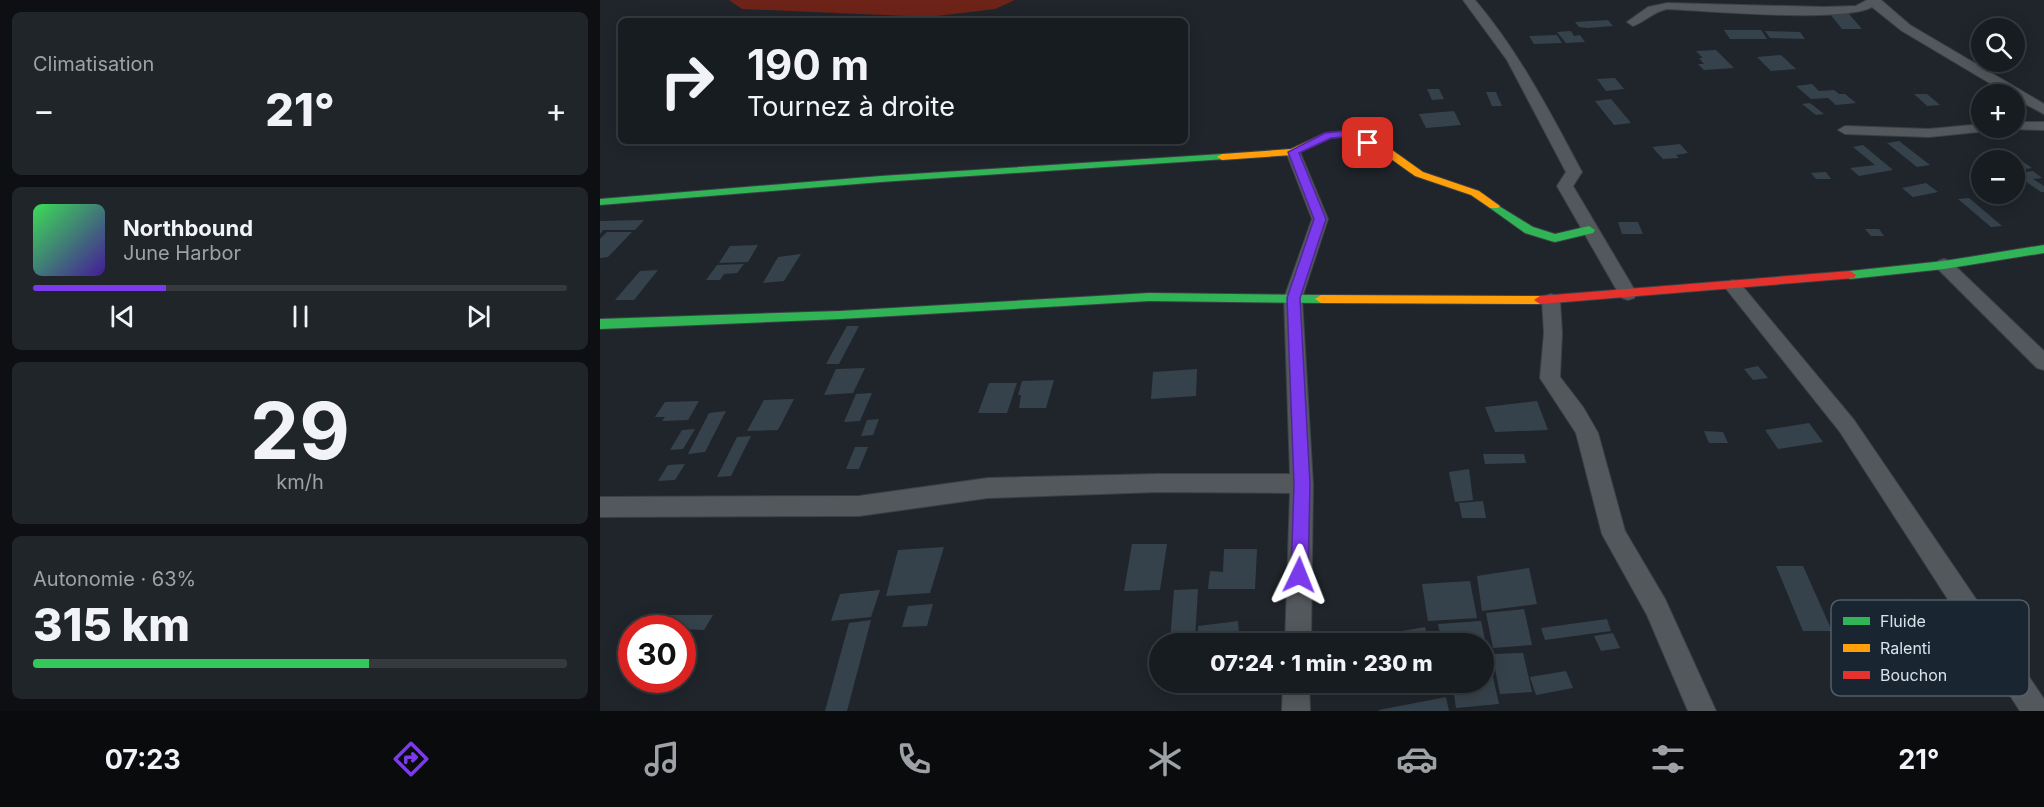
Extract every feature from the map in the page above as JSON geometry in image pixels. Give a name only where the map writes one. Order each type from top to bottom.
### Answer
[{"type":"street","points":[[1469,0],[1497,33],[1556,137],[1574,172],[1565,186],[1628,294]]},
{"type":"street","points":[[1633,22],[1652,9],[1667,6],[1824,11],[1858,9],[1874,1],[1906,28],[2044,110]]},
{"type":"street","points":[[2025,126],[2044,126]]},
{"type":"street","points":[[1845,130],[1929,133],[1971,129]]},
{"type":"street","points":[[600,202],[893,178],[1293,152],[1329,135],[1345,134],[1381,147],[1419,174],[1475,193],[1529,230],[1555,238],[1589,230]]},
{"type":"street","points":[[1293,152],[1320,219],[1293,298],[1302,484],[1298,633]]},
{"type":"street","points":[[600,324],[840,315],[1149,297],[1551,300],[1733,286],[1944,265],[2044,249]]},
{"type":"street","points":[[1944,265],[2044,363]]},
{"type":"street","points":[[1733,286],[1847,426],[1961,600]]},
{"type":"street","points":[[1551,300],[1550,378],[1576,413],[1587,433],[1614,534],[1656,607],[1701,711]]},
{"type":"street","points":[[600,507],[859,506],[988,488],[1158,483],[1302,484]]},
{"type":"street","points":[[1296,693],[1296,711]]},
{"type":"street","points":[[2026,696],[2036,711]]},
{"type":"shaded area","points":[[729,0],[1015,0],[995,9],[929,17],[742,9]]},
{"type":"building","points":[[1830,14],[1849,14],[1862,29],[1842,29]]},
{"type":"building","points":[[1608,20],[1613,26],[1587,28],[1579,27],[1575,22]]},
{"type":"building","points":[[1724,30],[1761,30],[1767,39],[1730,39]]},
{"type":"building","points":[[1571,31],[1574,36],[1580,35],[1585,42],[1566,43],[1557,32]]},
{"type":"building","points":[[1765,31],[1800,32],[1805,39],[1770,38]]},
{"type":"building","points":[[1557,35],[1562,43],[1534,44],[1529,36]]},
{"type":"building","points":[[1716,50],[1734,68],[1704,70],[1698,64],[1704,64],[1699,58],[1703,58],[1696,51]]},
{"type":"building","points":[[1781,55],[1796,69],[1771,71],[1757,57]]},
{"type":"building","points":[[1615,78],[1624,89],[1606,91],[1597,79]]},
{"type":"building","points":[[1812,84],[1819,91],[1834,90],[1839,94],[1845,94],[1856,103],[1836,105],[1828,98],[1811,99],[1796,86]]},
{"type":"building","points":[[1427,89],[1439,89],[1444,99],[1432,100]]},
{"type":"building","points":[[1486,92],[1496,92],[1502,106],[1492,106]]},
{"type":"building","points":[[1914,94],[1927,94],[1940,105],[1927,106]]},
{"type":"building","points":[[1611,99],[1631,123],[1614,125],[1595,101]]},
{"type":"building","points":[[1810,103],[1824,114],[1816,115],[1802,104]]},
{"type":"building","points":[[1454,111],[1461,125],[1426,128],[1419,114]]},
{"type":"building","points":[[1899,141],[1930,165],[1917,167],[1887,143]]},
{"type":"building","points":[[1680,144],[1688,153],[1676,155],[1679,158],[1663,159],[1652,147]]},
{"type":"building","points":[[1863,145],[1893,170],[1859,176],[1850,168],[1875,165],[1853,147]]},
{"type":"building","points":[[2033,171],[2042,178],[2033,179],[2044,186],[2044,192],[2025,181],[2025,172]]},
{"type":"building","points":[[1826,172],[1831,179],[1816,179],[1811,173]]},
{"type":"building","points":[[1926,183],[1938,192],[1913,197],[1902,188]]},
{"type":"building","points":[[1969,198],[1971,204],[1976,204],[2002,226],[1991,227],[1958,199]]},
{"type":"building","points":[[644,220],[635,230],[603,230],[600,234],[600,221]]},
{"type":"building","points":[[1618,222],[1638,222],[1643,234],[1622,234]]},
{"type":"building","points":[[1865,229],[1879,229],[1884,236],[1871,236]]},
{"type":"building","points":[[607,232],[632,232],[608,257],[600,258],[600,239]]},
{"type":"building","points":[[758,245],[748,262],[719,263],[730,246]]},
{"type":"building","points":[[801,254],[784,281],[763,283],[778,257]]},
{"type":"building","points":[[744,264],[737,273],[724,274],[720,280],[706,280],[717,265]]},
{"type":"building","points":[[658,270],[634,300],[615,300],[640,271]]},
{"type":"building","points":[[847,326],[859,326],[839,364],[826,364]]},
{"type":"building","points":[[1758,366],[1768,378],[1753,380],[1744,369]]},
{"type":"building","points":[[865,368],[853,393],[824,395],[836,369]]},
{"type":"building","points":[[1197,369],[1196,396],[1151,399],[1153,372]]},
{"type":"building","points":[[1054,380],[1046,408],[1019,408],[1021,395],[1018,395],[1022,381]]},
{"type":"building","points":[[989,383],[1017,383],[1007,413],[978,413]]},
{"type":"building","points":[[872,393],[860,421],[844,422],[856,394]]},
{"type":"building","points":[[794,399],[778,430],[747,431],[764,400]]},
{"type":"building","points":[[699,401],[688,420],[662,421],[665,417],[655,417],[665,402]]},
{"type":"building","points":[[1537,401],[1548,430],[1495,432],[1485,407]]},
{"type":"building","points":[[726,411],[705,452],[688,454],[709,413]]},
{"type":"building","points":[[879,419],[873,435],[861,436],[867,420]]},
{"type":"building","points":[[1809,423],[1823,442],[1778,449],[1765,430]]},
{"type":"building","points":[[695,429],[683,449],[670,450],[682,430]]},
{"type":"building","points":[[1704,431],[1723,432],[1728,443],[1709,443]]},
{"type":"building","points":[[751,436],[731,476],[717,477],[737,437]]},
{"type":"building","points":[[855,447],[868,447],[859,469],[846,469]]},
{"type":"building","points":[[1483,454],[1524,454],[1526,463],[1485,464]]},
{"type":"building","points":[[685,464],[675,480],[658,481],[668,465]]},
{"type":"building","points":[[1469,469],[1473,500],[1455,502],[1449,472]]},
{"type":"building","points":[[1483,501],[1486,518],[1462,518],[1459,503]]},
{"type":"building","points":[[1132,544],[1167,544],[1160,590],[1124,591]]},
{"type":"building","points":[[944,547],[930,593],[886,596],[898,550]]},
{"type":"building","points":[[1224,549],[1257,549],[1255,589],[1208,589],[1210,571],[1223,572]]},
{"type":"building","points":[[1776,566],[1803,566],[1831,629],[1831,631],[1803,631]]},
{"type":"building","points":[[1529,568],[1537,604],[1482,611],[1477,576]]},
{"type":"building","points":[[1470,581],[1477,618],[1428,621],[1422,584]]},
{"type":"building","points":[[1198,589],[1195,633],[1171,633],[1174,590]]},
{"type":"building","points":[[880,590],[871,617],[831,621],[840,594]]},
{"type":"building","points":[[933,604],[927,626],[902,627],[908,606]]},
{"type":"building","points":[[1524,609],[1532,645],[1494,648],[1494,633],[1490,633],[1486,613]]},
{"type":"building","points":[[696,615],[713,615],[704,630],[696,630]]},
{"type":"building","points":[[1607,619],[1611,631],[1545,640],[1541,628]]},
{"type":"building","points":[[871,620],[847,711],[825,711],[849,623]]},
{"type":"building","points":[[1238,621],[1239,633],[1198,633],[1198,626]]},
{"type":"building","points":[[1481,621],[1484,633],[1440,633],[1438,624]]},
{"type":"building","points":[[1425,627],[1427,633],[1391,633]]},
{"type":"building","points":[[1613,633],[1620,648],[1601,651],[1594,636]]},
{"type":"building","points":[[1523,653],[1532,692],[1500,694],[1494,654]]},
{"type":"building","points":[[1566,671],[1573,688],[1536,695],[1530,677]]},
{"type":"building","points":[[1494,682],[1499,704],[1456,708],[1454,693],[1494,693]]},
{"type":"building","points":[[1446,697],[1449,711],[1379,711],[1379,710]]},
{"type":"traffic: fast","points":[[600,202],[881,179],[1222,157]]},
{"type":"traffic: fast","points":[[1494,206],[1529,230],[1555,238],[1589,230]]},
{"type":"traffic: fast","points":[[1850,275],[1944,265],[2044,249]]},
{"type":"traffic: fast","points":[[600,324],[840,315],[1149,297],[1321,299]]},
{"type":"traffic: slow","points":[[1222,157],[1293,152],[1329,135],[1345,134],[1381,147],[1419,174],[1475,193],[1494,206]]},
{"type":"traffic: slow","points":[[1321,299],[1540,300]]},
{"type":"traffic: jam","points":[[1540,300],[1850,275]]},
{"type":"route","points":[[1299,575],[1302,484],[1297,340],[1293,298],[1320,219],[1293,152],[1329,135],[1345,134],[1368,143]]}]
